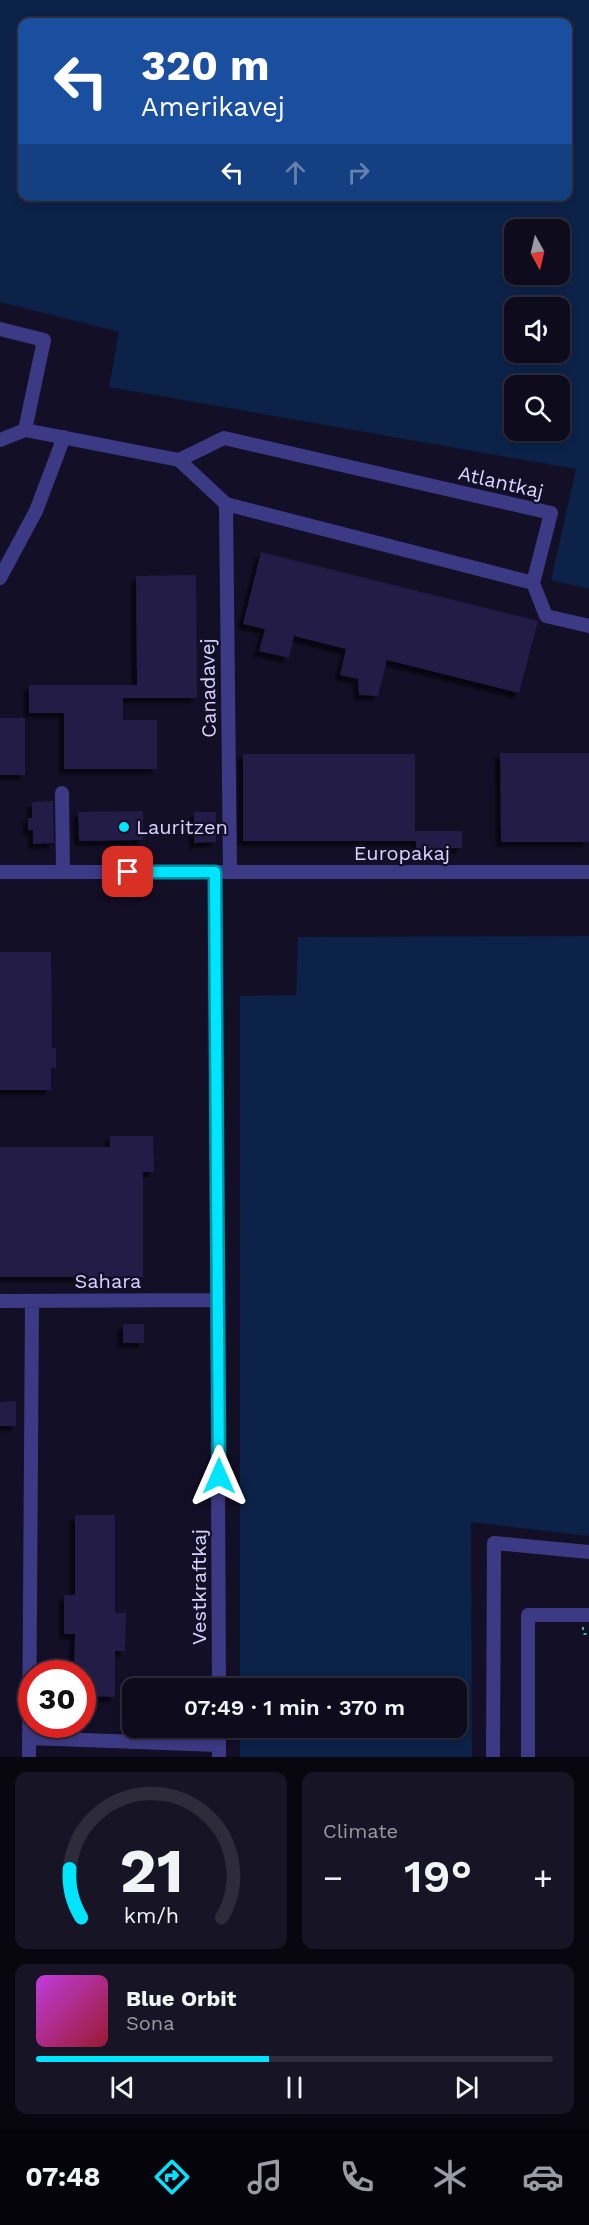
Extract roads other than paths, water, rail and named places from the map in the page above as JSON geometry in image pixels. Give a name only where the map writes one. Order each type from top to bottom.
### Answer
[{"type":"street","points":[[0,329],[44,340],[25,430]]},
{"type":"street","points":[[0,440],[25,430],[179,460],[226,504],[533,583],[546,616],[589,626]]},
{"type":"street","points":[[0,578],[36,511],[64,437]]},
{"type":"street","name":"Atlantkaj","points":[[179,460],[224,438],[551,513],[533,583]]},
{"type":"street","name":"Canadavej","points":[[226,504],[230,872]]},
{"type":"street","points":[[62,793],[63,872]]},
{"type":"street","name":"Europakaj","points":[[0,872],[589,872]]},
{"type":"street","name":"Vestkraftkaj","points":[[215,872],[219,1678]]},
{"type":"street","points":[[30,1660],[32,1300]]},
{"type":"street","name":"Sahara","points":[[0,1301],[216,1300]]},
{"type":"street","points":[[493,1757],[494,1543],[589,1552]]},
{"type":"street","points":[[528,1757],[528,1615],[589,1615]]},
{"type":"street","points":[[29,1757],[29,1738],[219,1751]]},
{"type":"water","points":[[0,0],[589,0],[589,589],[551,580],[576,469],[109,387],[119,332],[0,302]]},
{"type":"water","points":[[589,936],[589,1536],[471,1522],[472,1757],[240,1757],[240,1738],[467,1738],[467,1678],[240,1678],[240,996],[296,995],[298,937]]},
{"type":"place","name":"Lauritzen","points":[[124,827]]}]
